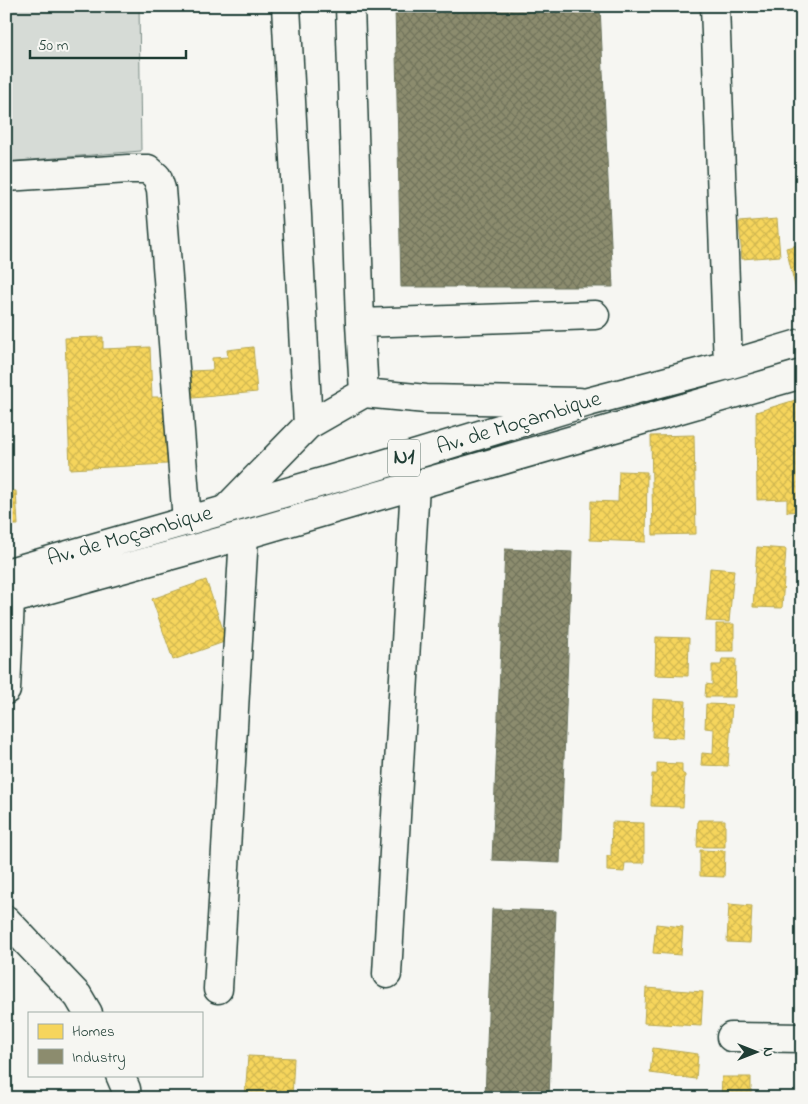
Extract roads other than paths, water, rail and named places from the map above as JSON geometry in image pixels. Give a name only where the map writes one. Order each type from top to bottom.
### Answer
[{"type":"main road","points":[[286,6],[308,425]]},
{"type":"main road","points":[[350,6],[364,393]]},
{"type":"main road","points":[[715,6],[728,365]]},
{"type":"main road","points":[[6,177],[148,169],[157,178],[161,189],[187,521]]},
{"type":"main road","points":[[360,323],[595,314]]},
{"type":"main road","name":"Av. de Moçambique","points":[[6,573],[371,468],[588,402],[728,365],[802,343]]},
{"type":"main road","name":"Av. de Moçambique","points":[[8,601],[244,536],[802,374]]},
{"type":"main road","points":[[226,509],[308,425],[364,393],[426,399],[588,402]]},
{"type":"main road","points":[[387,974],[415,485]]},
{"type":"main road","points":[[218,989],[244,536]]},
{"type":"main road","points":[[6,690],[8,601]]},
{"type":"main road","points":[[6,920],[78,996],[87,1012]]},
{"type":"main road","points":[[731,1037],[802,1038]]},
{"type":"main road","points":[[120,1076],[126,1089],[127,1098]]}]
